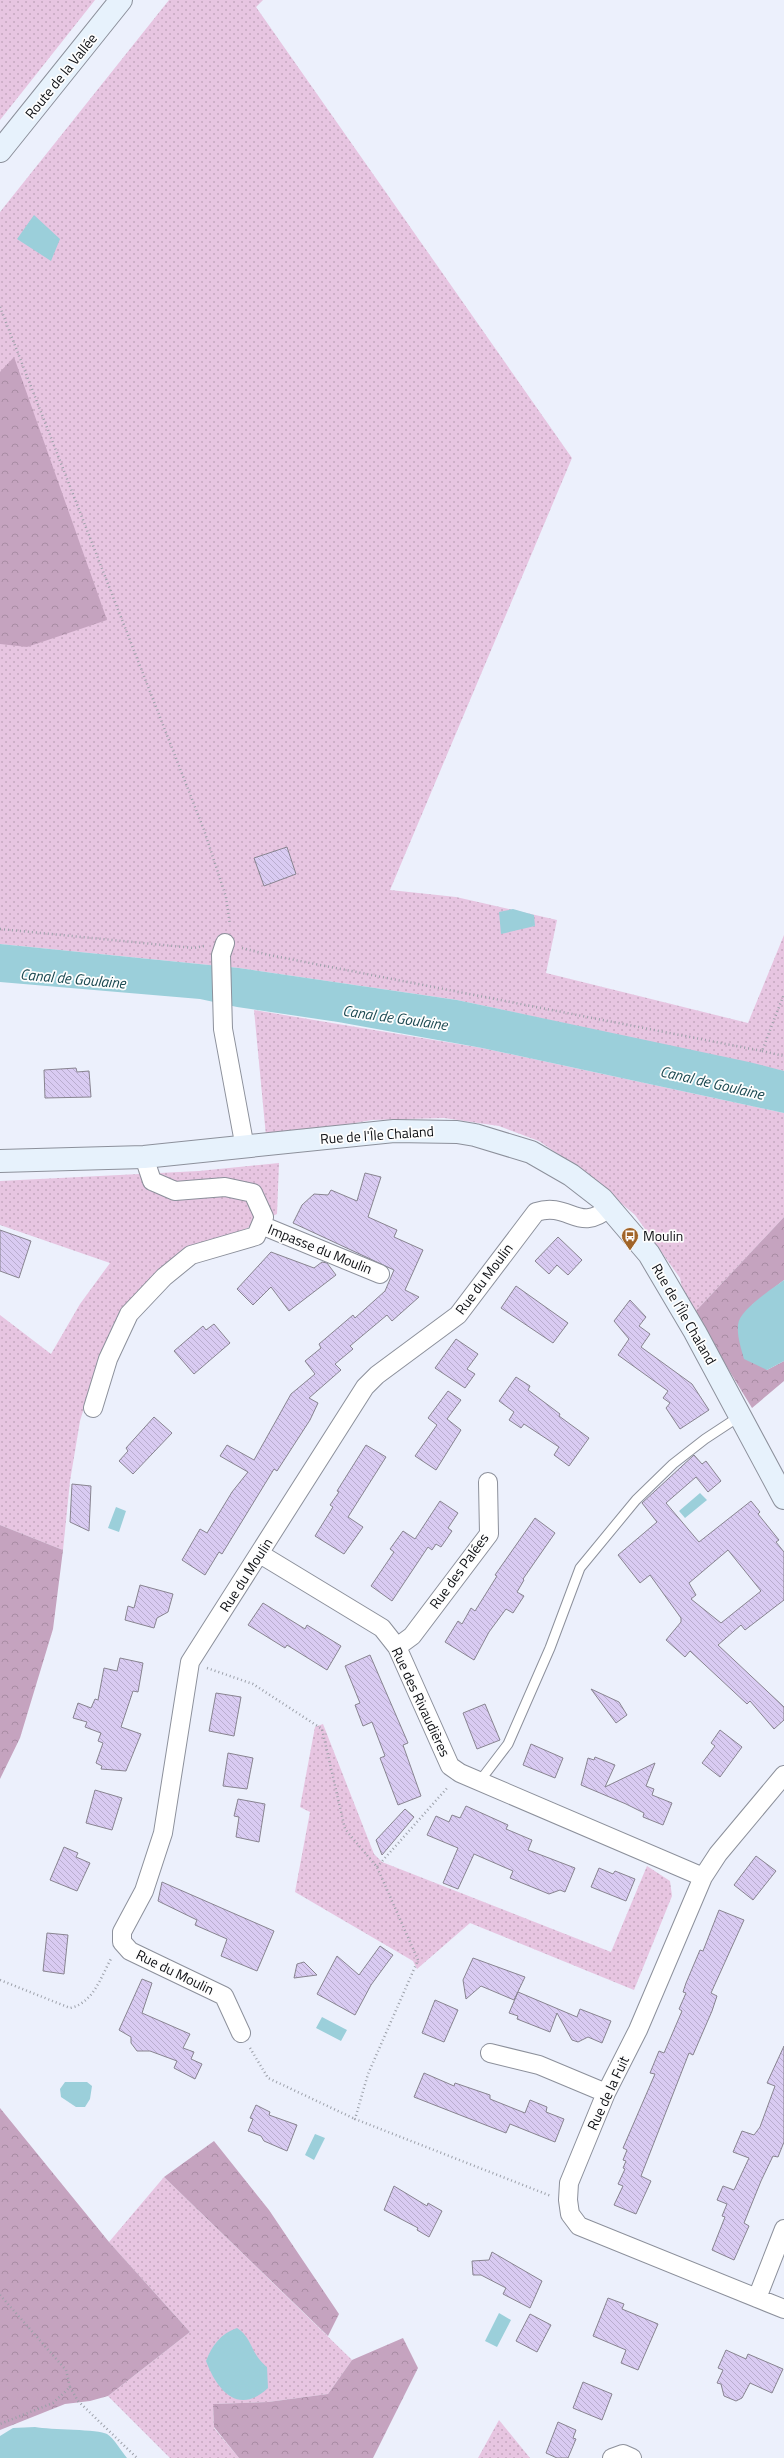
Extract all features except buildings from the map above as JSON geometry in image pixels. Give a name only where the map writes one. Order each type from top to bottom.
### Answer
[{"type":"street","name":"Route de la Vallée","points":[[0,151],[121,0]]},
{"type":"street","points":[[223,949],[223,1029],[245,1148]]},
{"type":"street","name":"Rue de l'Île Chaland","points":[[0,1161],[144,1157],[245,1148],[394,1131],[432,1131],[469,1134],[510,1145],[551,1162],[610,1207],[655,1262],[741,1415],[784,1498]]},
{"type":"street","name":"Impasse du Moulin","points":[[93,1408],[108,1359],[128,1314],[164,1277],[192,1256],[256,1236],[264,1217],[253,1193],[225,1186],[175,1191],[152,1181],[144,1157]]},
{"type":"street","name":"Rue du Moulin","points":[[241,2033],[224,1996],[130,1951],[122,1942],[122,1932],[144,1890],[163,1833],[190,1662],[366,1387],[376,1375],[458,1315],[536,1212],[546,1208],[566,1212],[582,1220],[594,1219],[610,1207]]},
{"type":"street","name":"Impasse du Moulin","points":[[261,1225],[380,1274]]},
{"type":"street","name":"Rue des Palées","points":[[397,1647],[412,1636],[490,1534],[488,1482]]},
{"type":"street","name":"Rue des Rivaudières","points":[[260,1554],[382,1628],[397,1647],[450,1766],[460,1773],[479,1782],[703,1877]]},
{"type":"street","name":"Rue de la Fuit","points":[[784,1776],[718,1854],[703,1877],[638,2030],[606,2093],[569,2183],[568,2200],[570,2214],[579,2226],[784,2309]]},
{"type":"street","points":[[490,2053],[539,2065],[606,2093]]},
{"type":"street","points":[[757,2298],[784,2229]]},
{"type":"street","points":[[612,2458],[623,2454],[632,2458]]},
{"type":"lane","points":[[479,1782],[508,1744],[550,1648],[580,1568],[636,1500],[673,1464],[704,1439],[741,1415]]},
{"type":"path","points":[[0,308],[216,863],[229,908],[230,925],[223,949]]},
{"type":"path","points":[[0,929],[194,948],[223,949],[269,956],[784,1056]]},
{"type":"path","points":[[762,1051],[784,994]]},
{"type":"path","points":[[190,1662],[253,1684],[322,1729],[346,1829],[377,1867],[418,1960],[368,2074],[355,2119]]},
{"type":"path","points":[[377,1867],[460,1773]]},
{"type":"path","points":[[0,1980],[70,2008],[78,2006],[94,1992],[122,1942]]},
{"type":"path","points":[[241,2033],[268,2078],[355,2119],[543,2195],[568,2200]]},
{"type":"path","points":[[0,2295],[66,2370],[70,2387],[78,2401],[137,2458]]},
{"type":"path","points":[[0,2424],[53,2404],[70,2387]]},
{"type":"shaded area","points":[[0,0],[95,0],[0,120]]},
{"type":"shaded area","points":[[169,0],[263,0],[256,7],[572,458],[390,890],[456,897],[557,920],[546,973],[748,1023],[784,935],[784,1071],[457,1000],[239,968],[0,944],[0,212]]},
{"type":"shaded area","points":[[254,1010],[482,1048],[784,1113],[784,1217],[694,1313],[684,1298],[680,1278],[635,1215],[584,1172],[539,1141],[499,1126],[444,1118],[372,1120],[297,1133],[266,1136]]},
{"type":"shaded area","points":[[279,1163],[277,1214],[243,1230],[188,1249],[139,1292],[114,1323],[97,1365],[80,1421],[70,1481],[63,1550],[0,1525],[0,1315],[51,1354],[80,1304],[110,1263],[0,1225],[0,1181],[199,1171]]},
{"type":"shaded area","points":[[323,1724],[374,1854],[382,1862],[611,1952],[647,1866],[670,1881],[672,1896],[634,1990],[470,1923],[417,1969],[413,1961],[295,1892],[310,1812],[300,1807],[315,1727]]},
{"type":"shaded area","points":[[164,2177],[352,2360],[328,2394],[268,2402],[213,2404],[214,2428],[239,2458],[170,2458],[108,2396],[190,2332],[109,2242]]},
{"type":"shaded area","points":[[499,2420],[530,2458],[478,2458]]},
{"type":"green space","points":[[14,357],[107,620],[27,647],[0,644],[0,372]]},
{"type":"green space","points":[[784,1217],[784,1280],[752,1305],[767,1370],[784,1361],[784,1381],[752,1408],[694,1313]]},
{"type":"green space","points":[[0,1525],[63,1550],[53,1629],[20,1738],[0,1779]]},
{"type":"green space","points":[[0,2108],[109,2242],[190,2332],[108,2396],[90,2401],[65,2404],[0,2430]]},
{"type":"green space","points":[[214,2141],[269,2210],[339,2314],[328,2336],[164,2177]]},
{"type":"green space","points":[[403,2338],[418,2368],[373,2458],[239,2458],[214,2427],[213,2404],[268,2402],[328,2394],[352,2360]]},
{"type":"water","points":[[34,215],[60,239],[51,261],[17,239]]},
{"type":"water","points":[[513,909],[534,915],[535,926],[501,934],[499,912]]},
{"type":"water","name":"Canal de Goulaine","points":[[0,944],[239,968],[457,1000],[749,1062],[784,1071],[784,1113],[482,1048],[338,1022],[237,1007],[200,999],[0,982]]},
{"type":"water","points":[[784,1280],[784,1361],[767,1370],[744,1359],[739,1338],[738,1325],[744,1313],[750,1307],[764,1294]]},
{"type":"water","points":[[700,1493],[707,1500],[685,1518],[679,1511]]},
{"type":"water","points":[[116,1507],[126,1511],[119,1532],[108,1528]]},
{"type":"water","points":[[322,2017],[347,2030],[341,2041],[316,2028]]},
{"type":"water","points":[[65,2082],[87,2082],[92,2086],[90,2099],[85,2107],[76,2107],[61,2097],[60,2089]]},
{"type":"water","points":[[315,2134],[325,2138],[314,2160],[305,2155]]},
{"type":"water","points":[[499,2313],[511,2320],[497,2347],[485,2341]]},
{"type":"water","points":[[237,2328],[246,2336],[257,2357],[267,2367],[268,2388],[257,2396],[247,2400],[230,2396],[223,2390],[216,2381],[206,2361],[217,2341]]},
{"type":"water","points":[[35,2427],[102,2432],[112,2438],[127,2458],[0,2458],[0,2436],[13,2428]]},
{"type":"place","name":"Moulin","points":[[630,1251]]}]
